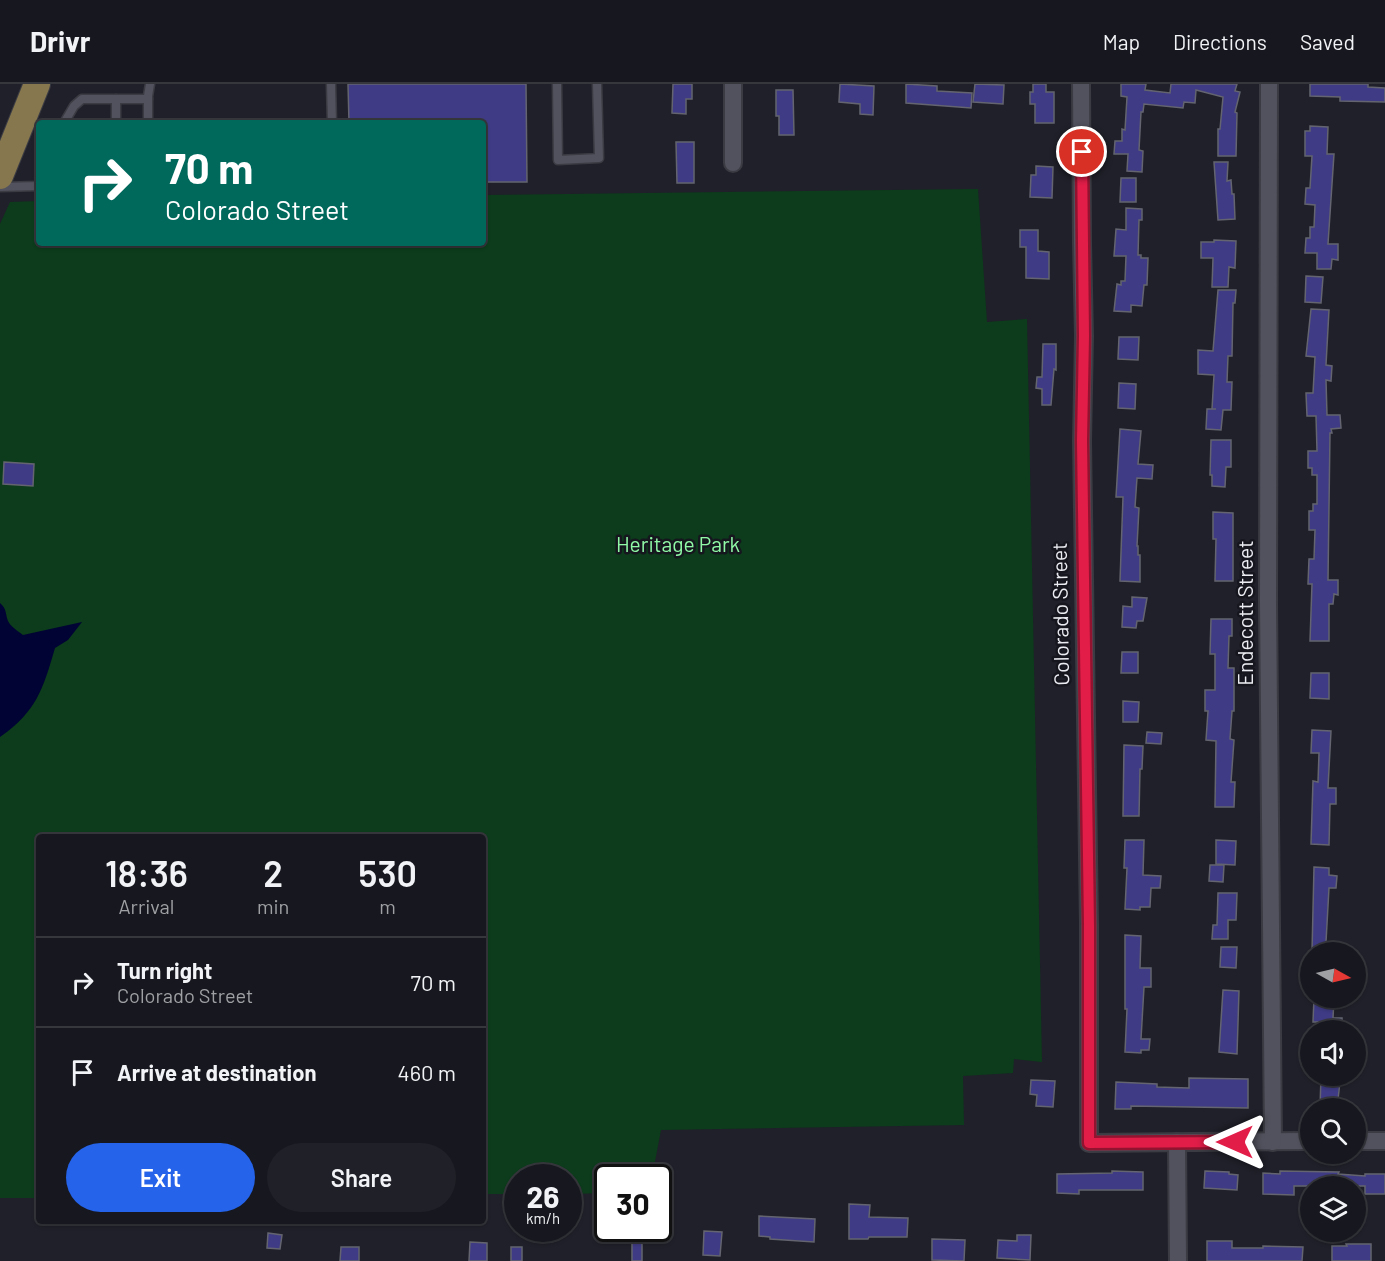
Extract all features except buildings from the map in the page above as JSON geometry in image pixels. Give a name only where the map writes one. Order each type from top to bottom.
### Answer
[{"type":"main road","points":[[0,176],[37,84]]},
{"type":"street","points":[[733,84],[733,163]]},
{"type":"street","name":"Colorado Street","points":[[1081,84],[1089,1143],[1177,1142]]},
{"type":"street","name":"Endecott Street","points":[[1269,84],[1269,651],[1274,1142]]},
{"type":"street","points":[[1366,1141],[1385,1140]]},
{"type":"street","points":[[1178,1261],[1177,1142],[1300,1142]]},
{"type":"lane","points":[[148,120],[150,84]]},
{"type":"lane","points":[[331,84],[332,120]]},
{"type":"lane","points":[[557,84],[558,160],[599,158],[597,84]]},
{"type":"lane","points":[[66,120],[74,106],[82,99],[148,99]]},
{"type":"lane","points":[[116,99],[116,120]]},
{"type":"lane","points":[[0,187],[36,186]]},
{"type":"green space","name":"Heritage Park","points":[[978,189],[987,322],[1027,319],[1042,1062],[1014,1059],[1013,1073],[963,1076],[964,1125],[661,1130],[654,1164],[594,1164],[594,1193],[582,1194],[582,1164],[504,1164],[504,1194],[486,1194],[486,834],[36,834],[36,1198],[0,1198],[0,224],[10,202],[36,201],[36,246],[486,246],[486,195]]},
{"type":"shaded area","points":[[0,603],[5,609],[9,623],[23,635],[82,622],[68,640],[55,648],[47,676],[37,698],[23,718],[0,737]]},
{"type":"route","points":[[1082,152],[1084,336],[1082,441],[1086,846],[1089,925],[1089,1143],[1235,1142]]}]
